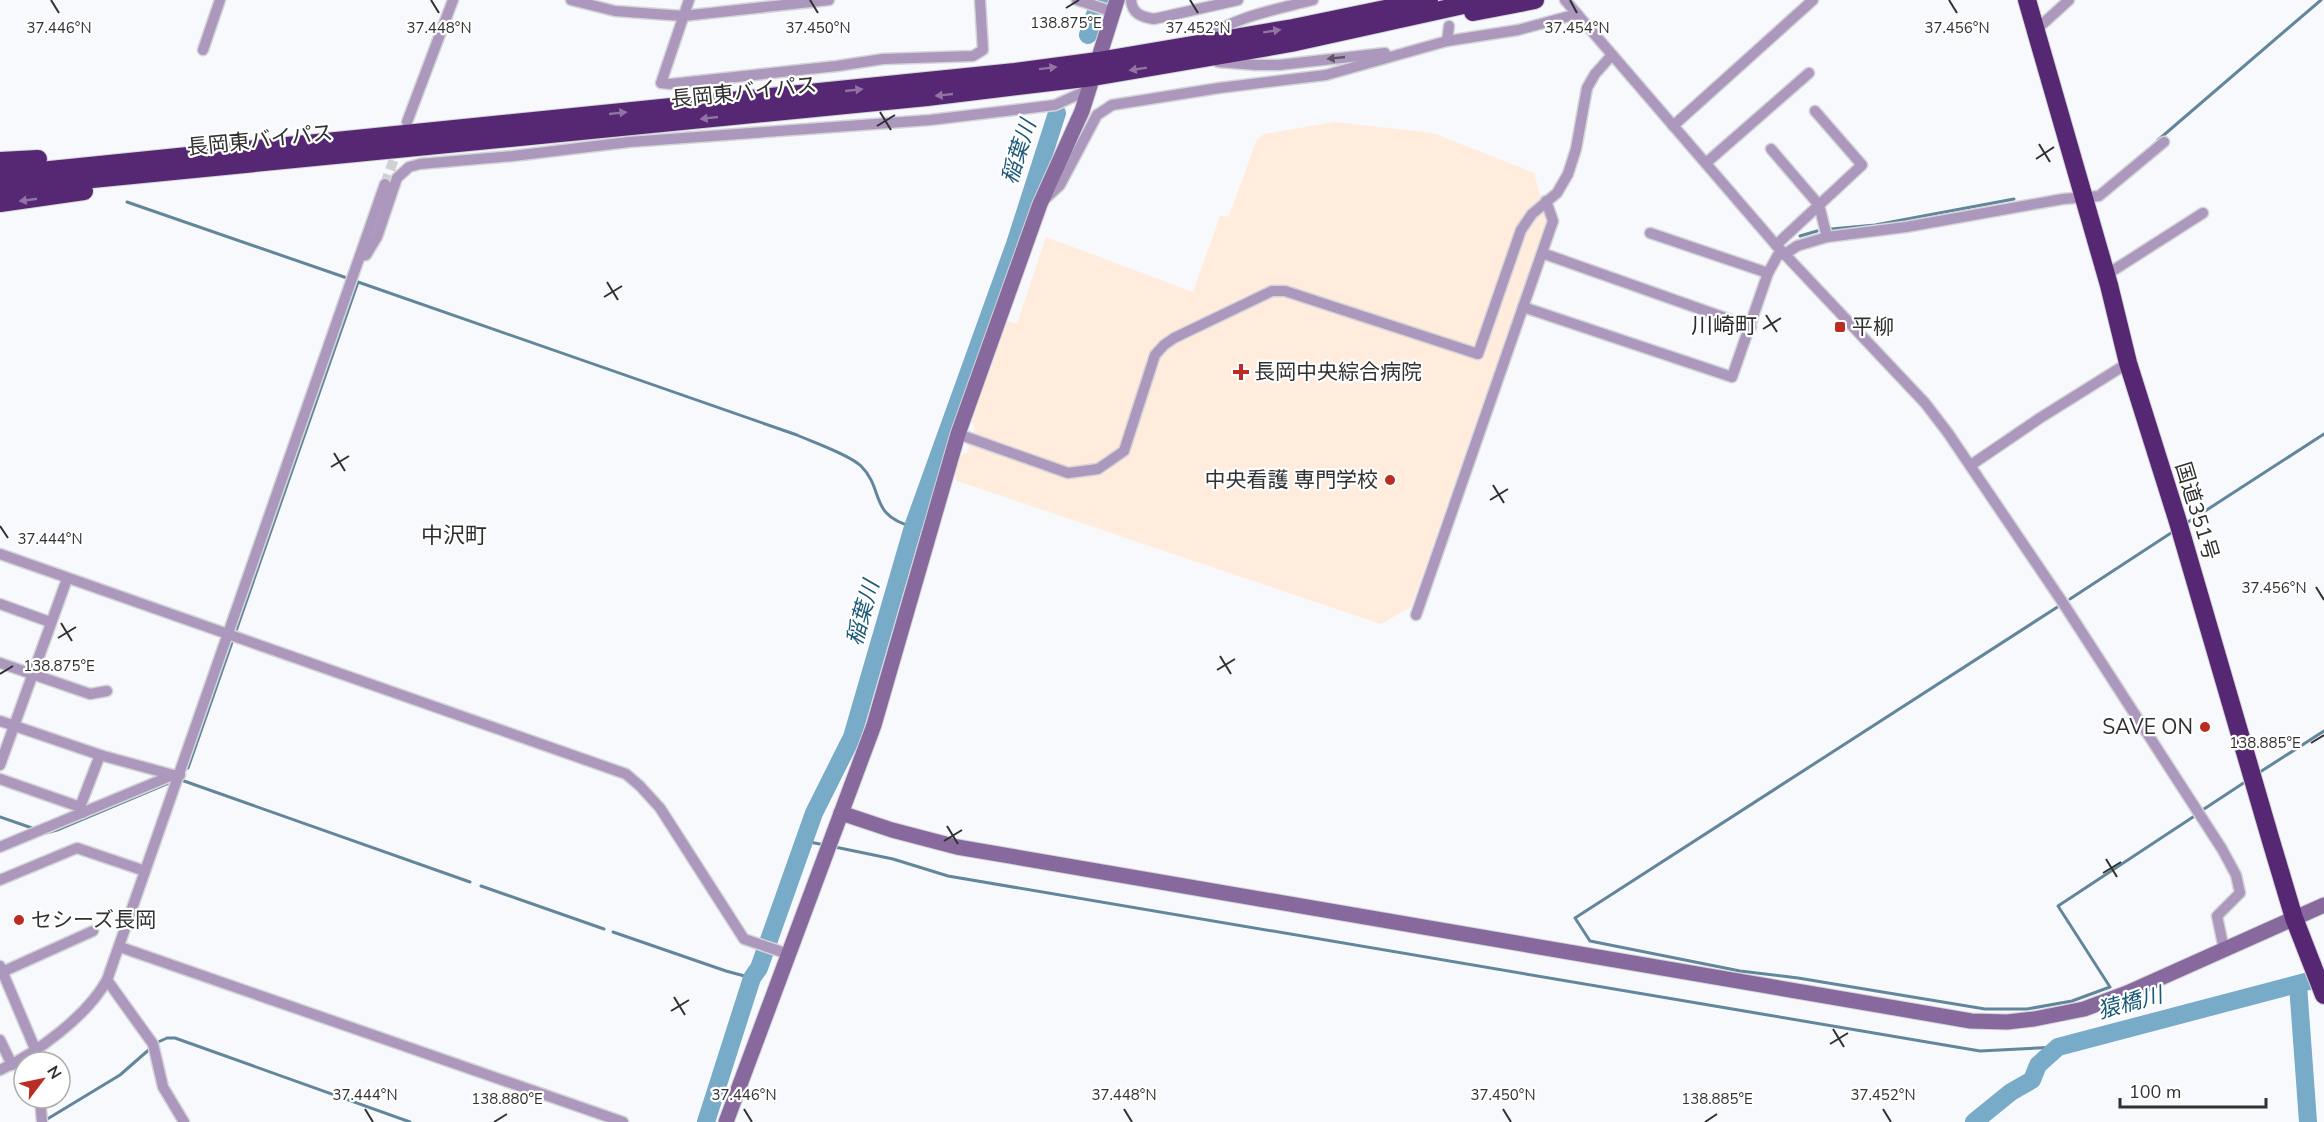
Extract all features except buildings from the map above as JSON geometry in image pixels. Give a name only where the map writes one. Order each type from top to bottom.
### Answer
[{"type":"highway","points":[[1347,18],[1405,0]]},
{"type":"highway","name":"長岡東バイパス","points":[[0,188],[927,97],[1093,76],[1429,0]]},
{"type":"highway","name":"長岡東バイパス","points":[[1195,52],[1292,44],[1486,0]]},
{"type":"highway","points":[[1292,44],[1337,39],[1535,0]]},
{"type":"highway","name":"国道351号","points":[[2016,0],[2041,76],[2067,141]]},
{"type":"highway","name":"国道351号","points":[[2026,0],[2106,275],[2128,363],[2178,522],[2294,918],[2324,995]]},
{"type":"highway","name":"長岡東バイパス","points":[[0,175],[904,85],[1093,76]]},
{"type":"highway","points":[[0,161],[101,156],[273,139],[456,129]]},
{"type":"highway","points":[[0,203],[272,161]]},
{"type":"street","points":[[203,50],[220,0]]},
{"type":"street","points":[[407,122],[453,0]]},
{"type":"street","points":[[571,0],[615,11],[683,15],[826,0]]},
{"type":"street","points":[[689,0],[661,82],[670,84],[883,59],[973,56],[983,50],[980,0]]},
{"type":"street","points":[[726,1122],[785,953],[874,725],[958,434],[1040,204],[1071,140],[1093,76],[1111,7],[1077,0]]},
{"type":"street","points":[[1131,0],[1134,11],[1154,19],[1238,0]]},
{"type":"street","points":[[1195,52],[1236,20],[1313,0]]},
{"type":"street","points":[[1565,0],[1776,245],[1925,403],[1971,465],[2061,600],[2236,875],[2240,893],[2217,916],[2224,949]]},
{"type":"street","points":[[1673,126],[1814,0]]},
{"type":"street","points":[[2036,30],[2068,0]]},
{"type":"street","points":[[1040,204],[1060,184],[1097,115],[1112,105],[1219,88],[1326,75],[1447,41],[1518,30],[1577,14]]},
{"type":"street","points":[[1447,41],[1449,26]]},
{"type":"street","points":[[1195,52],[1256,65],[1279,65],[1415,50]]},
{"type":"street","points":[[958,434],[1068,473],[1098,469],[1124,451],[1155,355],[1164,345],[1272,291],[1285,291],[1478,354],[1521,230],[1532,214],[1557,193],[1568,174],[1576,149],[1587,88],[1595,74],[1612,55]]},
{"type":"street","points":[[1706,163],[1809,73]]},
{"type":"street","points":[[359,256],[366,255],[377,237],[397,178],[409,167],[420,164],[629,142],[930,120],[1055,105],[1093,76]]},
{"type":"street","points":[[1776,245],[1862,165],[1815,111]]},
{"type":"street","points":[[1523,307],[1732,377],[1768,273],[1778,255],[1785,254],[1797,246],[1827,237],[2099,196],[2164,142]]},
{"type":"street","points":[[1771,149],[1819,204],[1827,237]]},
{"type":"street","points":[[44,1050],[99,995],[107,980],[177,775],[233,635],[359,256],[386,184]]},
{"type":"street","points":[[1416,615],[1553,220],[1546,201]]},
{"type":"street","points":[[2106,275],[2203,213]]},
{"type":"street","points":[[1650,232],[1768,273]]},
{"type":"street","points":[[1542,253],[1751,327]]},
{"type":"street","points":[[1971,465],[2040,418],[2128,363]]},
{"type":"street","points":[[0,554],[626,774],[660,808],[744,939],[785,953]]},
{"type":"street","points":[[0,765],[66,579]]},
{"type":"street","points":[[0,604],[50,622]]},
{"type":"street","points":[[0,663],[90,694],[107,691]]},
{"type":"street","points":[[0,721],[100,755],[177,775]]},
{"type":"street","points":[[81,810],[100,755]]},
{"type":"street","points":[[0,847],[81,810],[177,775]]},
{"type":"street","points":[[0,779],[81,810]]},
{"type":"street","points":[[841,813],[892,830],[957,847],[1971,1021],[2007,1022],[2084,1009],[2127,993],[2324,905]]},
{"type":"street","points":[[0,880],[77,848],[145,871]]},
{"type":"street","points":[[34,1050],[1,970],[93,931]]},
{"type":"street","points":[[120,947],[623,1122]]},
{"type":"street","points":[[107,980],[153,1044],[162,1087],[184,1122]]},
{"type":"street","points":[[0,1040],[12,1065],[0,1070]]},
{"type":"shaded area","name":"長岡中央綜合病院","points":[[1335,122],[1433,133],[1534,173],[1547,221],[1411,607],[1381,624],[957,481],[954,473],[960,456],[967,453],[975,428],[972,421],[1007,321],[1017,324],[1046,237],[1193,292],[1220,216],[1229,216],[1257,139],[1264,134]]},
{"type":"waterway","name":"稲葉川","points":[[1088,35],[1100,0]]},
{"type":"waterway","points":[[2158,140],[2321,0]]},
{"type":"waterway","name":"稲葉川","points":[[706,1122],[752,978],[759,968],[814,813],[852,737],[913,527],[1015,244],[1057,113]]},
{"type":"waterway","points":[[1831,229],[1875,225],[2014,199]]},
{"type":"waterway","points":[[127,202],[347,278]]},
{"type":"waterway","points":[[1800,236],[1817,231]]},
{"type":"waterway","points":[[188,768],[358,282],[797,435],[831,449],[861,466],[873,484],[883,509],[889,516],[913,527]]},
{"type":"waterway","points":[[2185,524],[2324,434]]},
{"type":"waterway","points":[[2070,599],[2174,531]]},
{"type":"waterway","points":[[2059,606],[1575,918],[1590,941],[1740,971],[1798,978],[1985,1009],[2027,1009],[2072,1001],[2110,987],[2058,906],[2196,815]]},
{"type":"waterway","points":[[2260,772],[2324,731]]},
{"type":"waterway","points":[[184,781],[470,882]]},
{"type":"waterway","points":[[46,833],[171,782]]},
{"type":"waterway","points":[[2201,811],[2245,782]]},
{"type":"waterway","points":[[0,817],[32,828]]},
{"type":"waterway","points":[[804,841],[825,845]]},
{"type":"waterway","points":[[835,847],[893,859],[948,876],[1980,1051],[2058,1047]]},
{"type":"waterway","points":[[481,886],[604,929]]},
{"type":"waterway","points":[[613,932],[752,978]]},
{"type":"waterway","name":"猿橋川","points":[[1974,1122],[2011,1092],[2032,1080],[2038,1065],[2058,1047],[2324,977]]},
{"type":"waterway","points":[[2298,985],[2308,1122]]},
{"type":"waterway","points":[[156,1043],[167,1038],[175,1038],[410,1122]]},
{"type":"waterway","points":[[44,1121],[120,1075],[152,1047]]},
{"type":"tunnel","points":[[385,184],[399,145]]},
{"type":"place","name":"平柳","points":[[1840,327]]},
{"type":"place","name":"長岡中央綜合病院","points":[[1241,372]]},
{"type":"place","name":"中央看護 専門学校","points":[[1390,480]]},
{"type":"place","name":"SAVE ON","points":[[2205,727]]},
{"type":"place","name":"セシーズ長岡","points":[[19,920]]},
{"type":"district","name":"川崎町","points":[[1724,326]]},
{"type":"district","name":"中沢町","points":[[454,536]]}]
